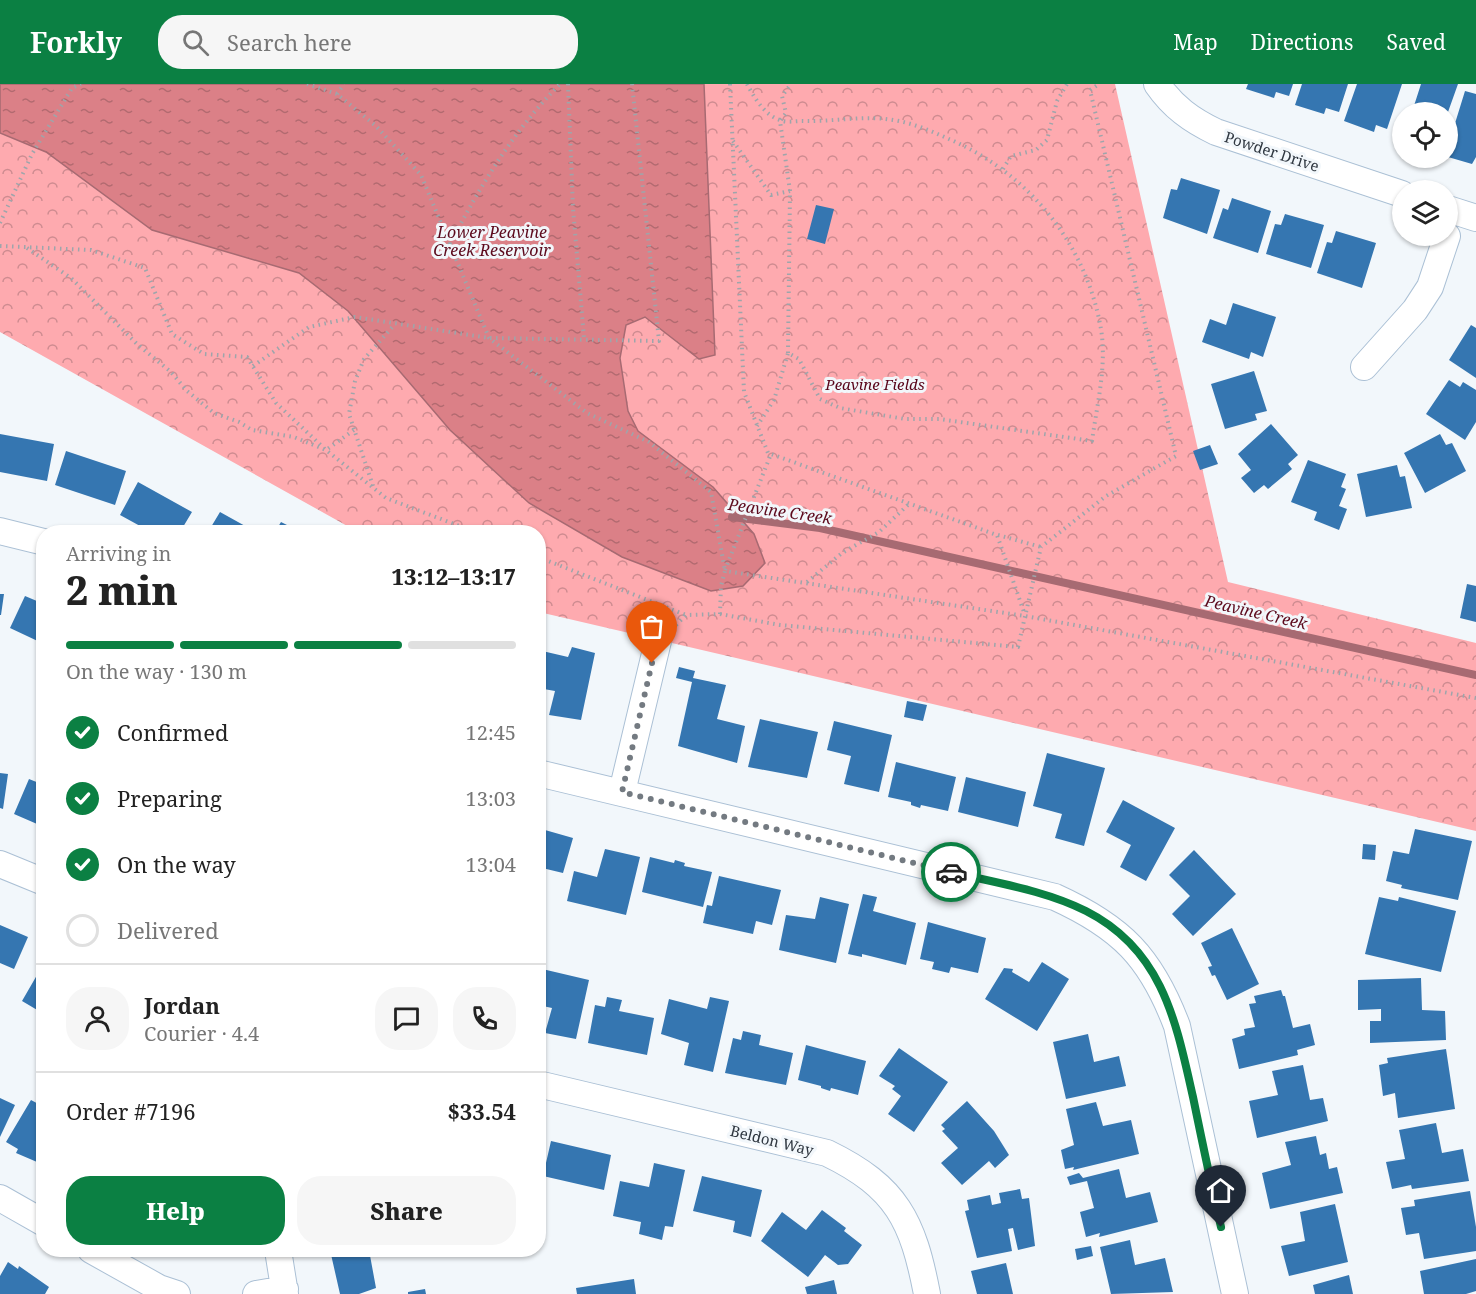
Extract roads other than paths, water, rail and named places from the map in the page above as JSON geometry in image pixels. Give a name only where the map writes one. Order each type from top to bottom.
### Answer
[{"type":"street","name":"Powder Drive","points":[[1156,84],[1168,100],[1192,120],[1216,132],[1392,191]]},
{"type":"street","points":[[1364,367],[1415,310],[1430,286],[1446,246]]},
{"type":"street","points":[[0,531],[36,540]]},
{"type":"street","points":[[622,792],[658,641]]},
{"type":"street","points":[[546,775],[1055,897],[1088,912],[1121,936],[1145,961],[1160,984],[1177,1026],[1235,1294]]},
{"type":"street","points":[[0,864],[36,879]]},
{"type":"street","name":"Beldon Way","points":[[546,1086],[827,1154],[855,1167],[878,1184],[897,1206],[920,1257],[927,1294]]},
{"type":"street","points":[[0,1198],[36,1218]]},
{"type":"street","points":[[104,1257],[159,1288],[177,1294]]},
{"type":"street","points":[[256,1294],[285,1292],[279,1257]]},
{"type":"water","name":"Lower Peavine Creek Reservoir","points":[[0,84],[704,84],[715,355],[699,359],[645,317],[626,325],[620,358],[628,411],[638,431],[713,487],[754,534],[765,563],[743,586],[711,591],[622,557],[529,503],[450,430],[348,311],[299,273],[152,230],[46,152],[0,133]]},
{"type":"waterway","name":"Peavine Creek","points":[[732,517],[820,528],[1476,675]]},
{"type":"park label","name":"Peavine Fields","points":[[875,384]]}]
